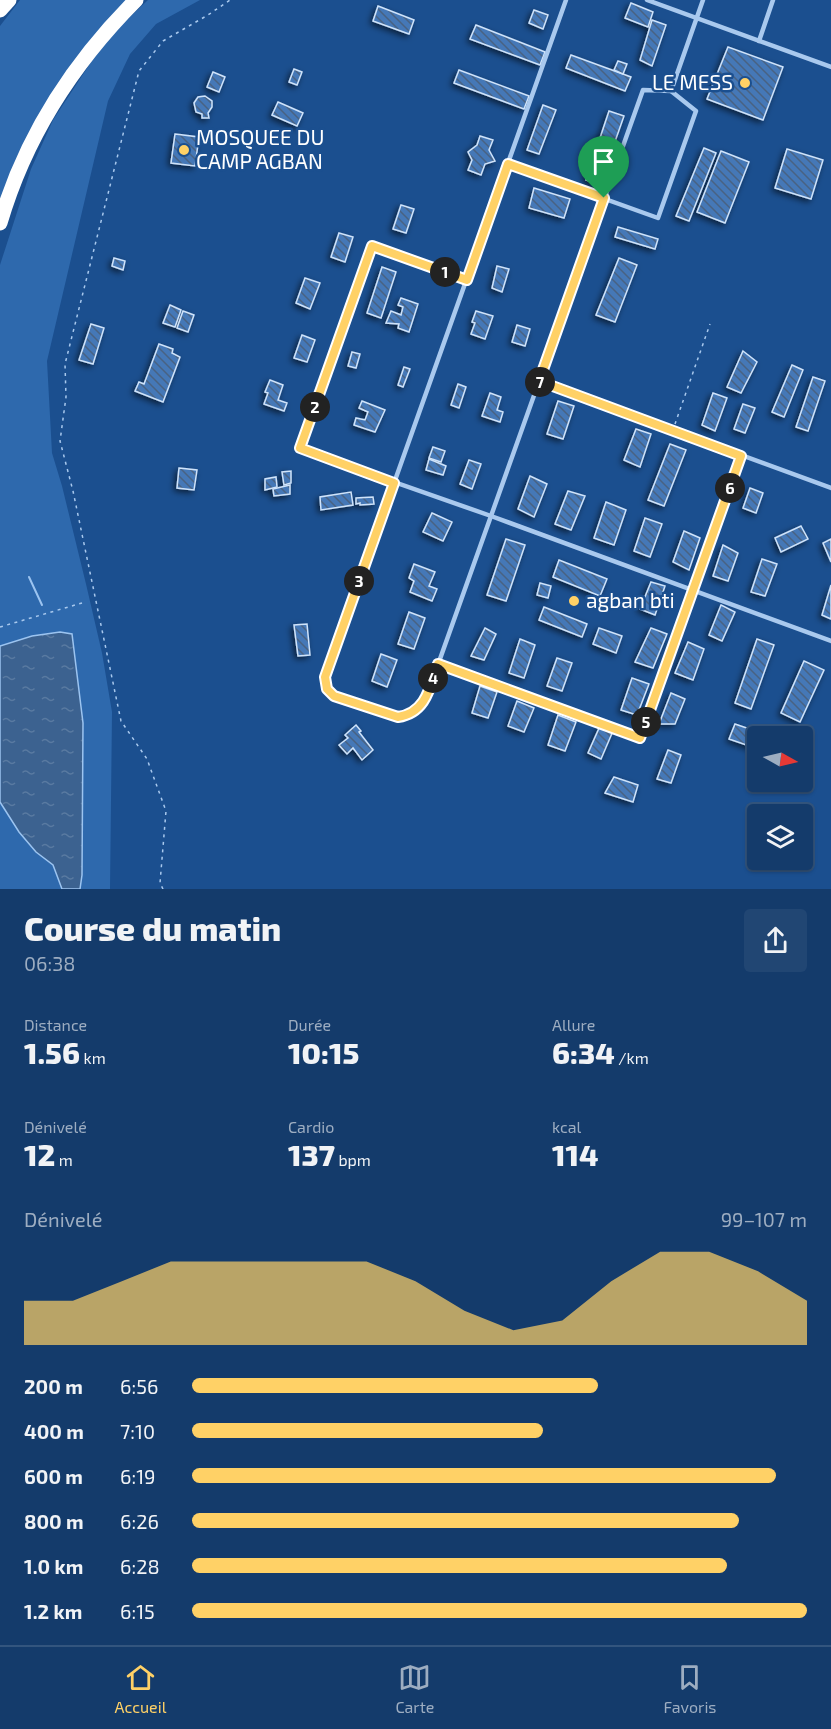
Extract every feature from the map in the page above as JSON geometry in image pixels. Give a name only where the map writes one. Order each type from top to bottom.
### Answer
[{"type":"highway","points":[[0,10],[9,0]]},
{"type":"highway","points":[[0,223],[14,183],[44,117],[88,54],[111,25],[136,0]]},
{"type":"lane","points":[[508,164],[604,198],[658,218],[696,111],[671,91],[643,90],[604,198],[425,701],[416,711],[398,717],[334,696],[327,689],[325,677],[566,0]]},
{"type":"lane","points":[[647,0],[831,67]]},
{"type":"lane","points":[[671,91],[703,0]]},
{"type":"lane","points":[[759,41],[773,0]]},
{"type":"lane","points":[[467,280],[372,246],[300,448],[831,641]]},
{"type":"lane","points":[[539,381],[831,488]]},
{"type":"lane","points":[[438,664],[640,738],[741,456]]},
{"type":"path","points":[[163,889],[160,883],[166,810],[147,759],[121,721],[73,491],[60,441],[66,397],[65,364],[140,71],[163,41],[230,0]]},
{"type":"path","points":[[673,431],[710,324]]},
{"type":"path","points":[[0,627],[82,603]]},
{"type":"shaded area","points":[[20,0],[129,0],[108,20],[0,212],[0,26]]},
{"type":"shaded area","points":[[148,0],[200,0],[156,24],[130,54],[108,101],[47,361],[52,453],[102,653],[112,712],[110,889],[0,889],[0,265],[31,169],[53,120],[95,56],[119,27]]},
{"type":"water","points":[[60,632],[72,634],[83,723],[80,889],[62,889],[53,865],[36,852],[19,832],[0,802],[0,646],[32,636]]},
{"type":"building","points":[[631,3],[653,12],[648,27],[625,18]]},
{"type":"building","points":[[378,6],[414,20],[409,34],[373,21]]},
{"type":"building","points":[[534,10],[548,15],[543,29],[529,23]]},
{"type":"building","points":[[652,20],[666,25],[652,66],[640,60]]},
{"type":"building","points":[[476,25],[545,52],[540,65],[470,39]]},
{"type":"building","name":"LE MESS","points":[[728,47],[783,67],[763,120],[707,99]]},
{"type":"building","points":[[571,55],[631,77],[625,91],[566,68]]},
{"type":"building","points":[[618,61],[627,64],[623,74],[614,70]]},
{"type":"building","points":[[294,69],[302,72],[297,85],[289,82]]},
{"type":"building","points":[[459,70],[529,96],[524,109],[454,83]]},
{"type":"building","points":[[213,72],[225,77],[219,92],[207,87]]},
{"type":"building","points":[[205,96],[212,101],[212,107],[208,113],[209,118],[202,118],[202,114],[196,112],[194,103],[198,97]]},
{"type":"building","points":[[278,102],[303,113],[297,126],[272,115]]},
{"type":"building","points":[[543,105],[556,110],[539,154],[527,150]]},
{"type":"building","points":[[609,111],[624,116],[600,184],[586,180]]},
{"type":"building","points":[[175,134],[199,137],[195,166],[171,163]]},
{"type":"building","points":[[480,136],[493,140],[489,150],[495,161],[485,164],[481,175],[468,170],[472,160],[468,152],[477,145]]},
{"type":"building","points":[[704,148],[716,153],[689,221],[676,216]]},
{"type":"building","points":[[787,149],[823,160],[811,199],[775,188]]},
{"type":"building","points":[[721,151],[749,162],[725,223],[697,212]]},
{"type":"building","points":[[534,188],[570,199],[564,218],[529,208]]},
{"type":"building","points":[[401,205],[414,209],[406,233],[393,229]]},
{"type":"building","points":[[618,227],[658,239],[655,249],[615,237]]},
{"type":"building","points":[[339,233],[353,237],[345,262],[331,257]]},
{"type":"building","points":[[114,258],[125,261],[123,270],[112,266]]},
{"type":"building","points":[[619,258],[637,265],[615,322],[596,315]]},
{"type":"building","points":[[497,266],[509,269],[502,292],[492,288]]},
{"type":"building","points":[[382,267],[396,272],[381,318],[367,313]]},
{"type":"building","points":[[305,278],[320,283],[310,309],[296,303]]},
{"type":"building","points":[[401,298],[418,304],[409,332],[398,328],[399,324],[386,323],[391,311],[401,315],[403,307],[398,305]]},
{"type":"building","points":[[170,305],[181,310],[175,327],[163,323]]},
{"type":"building","points":[[183,311],[194,315],[188,332],[177,328]]},
{"type":"building","points":[[476,311],[493,316],[485,339],[471,334]]},
{"type":"building","points":[[91,324],[104,328],[93,364],[79,360]]},
{"type":"building","points":[[517,325],[530,329],[525,346],[512,342]]},
{"type":"building","points":[[302,335],[315,340],[307,362],[294,358]]},
{"type":"building","points":[[159,344],[173,349],[172,353],[180,357],[163,402],[135,391],[139,382],[144,384]]},
{"type":"building","points":[[743,351],[757,362],[741,393],[727,387]]},
{"type":"building","points":[[352,352],[360,354],[356,368],[348,366]]},
{"type":"building","points":[[792,365],[803,370],[784,417],[772,412]]},
{"type":"building","points":[[404,367],[410,369],[403,387],[398,385]]},
{"type":"building","points":[[813,377],[825,381],[808,431],[796,427]]},
{"type":"building","points":[[270,380],[283,385],[278,400],[287,403],[284,411],[264,404],[268,393],[265,392]]},
{"type":"building","points":[[458,384],[466,387],[459,408],[451,405]]},
{"type":"building","points":[[490,393],[501,397],[497,410],[503,412],[500,422],[482,416]]},
{"type":"building","points":[[713,393],[727,398],[715,431],[702,425]]},
{"type":"building","points":[[362,401],[385,410],[375,432],[354,425],[356,418],[365,420],[368,412],[359,408]]},
{"type":"building","points":[[558,401],[574,406],[563,439],[547,434]]},
{"type":"building","points":[[743,404],[755,408],[745,433],[734,429]]},
{"type":"building","points":[[636,429],[651,434],[640,467],[624,460]]},
{"type":"building","points":[[670,444],[686,450],[664,506],[648,500]]},
{"type":"building","points":[[433,447],[445,451],[441,462],[429,458]]},
{"type":"building","points":[[429,459],[446,466],[443,475],[426,470]]},
{"type":"building","points":[[469,460],[481,464],[472,489],[460,484]]},
{"type":"building","points":[[179,468],[197,470],[194,490],[177,488]]},
{"type":"building","points":[[291,471],[291,483],[284,485],[282,472]]},
{"type":"building","points":[[530,476],[547,484],[534,517],[518,509]]},
{"type":"building","points":[[276,477],[277,487],[265,490],[265,479]]},
{"type":"building","points":[[290,485],[290,494],[274,496],[273,489]]},
{"type":"building","points":[[750,488],[763,493],[756,513],[743,508]]},
{"type":"building","points":[[568,491],[585,496],[571,530],[555,524]]},
{"type":"building","points":[[351,492],[353,505],[321,510],[320,497]]},
{"type":"building","points":[[373,497],[374,504],[356,504],[356,498]]},
{"type":"building","points":[[606,502],[626,510],[614,545],[594,538]]},
{"type":"building","points":[[432,513],[452,522],[443,541],[423,532]]},
{"type":"building","points":[[645,518],[662,524],[650,557],[634,551]]},
{"type":"building","points":[[801,526],[808,539],[781,552],[775,538]]},
{"type":"building","points":[[684,531],[700,538],[689,570],[673,562]]},
{"type":"building","points":[[506,539],[525,545],[506,601],[487,595]]},
{"type":"building","points":[[831,539],[831,562],[823,543]]},
{"type":"building","points":[[723,545],[738,553],[728,581],[713,576]]},
{"type":"building","points":[[762,559],[777,564],[765,596],[751,592]]},
{"type":"building","points":[[559,560],[607,579],[600,596],[553,577]]},
{"type":"building","points":[[414,564],[435,572],[429,586],[437,589],[432,601],[410,592],[414,581],[409,578]]},
{"type":"building","points":[[651,582],[665,586],[655,615],[640,609]]},
{"type":"building","points":[[540,583],[551,586],[548,598],[537,595]]},
{"type":"building","points":[[831,585],[831,619],[822,615]]},
{"type":"building","points":[[721,605],[735,612],[722,641],[709,635]]},
{"type":"building","points":[[544,607],[587,624],[582,637],[539,620]]},
{"type":"building","points":[[409,612],[425,618],[414,649],[398,644]]},
{"type":"building","points":[[307,624],[310,655],[298,656],[294,625]]},
{"type":"building","points":[[485,628],[496,634],[484,660],[471,656]]},
{"type":"building","points":[[599,628],[622,636],[616,653],[593,644]]},
{"type":"building","points":[[651,628],[667,634],[653,668],[635,662]]},
{"type":"building","points":[[520,639],[535,645],[524,678],[509,673]]},
{"type":"building","points":[[757,639],[774,645],[751,709],[735,703]]},
{"type":"building","points":[[688,642],[704,649],[693,680],[675,673]]},
{"type":"building","points":[[381,654],[397,660],[387,687],[372,681]]},
{"type":"building","points":[[557,658],[572,663],[562,691],[547,686]]},
{"type":"building","points":[[804,661],[824,670],[800,722],[781,713]]},
{"type":"building","points":[[632,678],[649,684],[637,715],[621,710]]},
{"type":"building","points":[[480,686],[497,692],[488,718],[472,713]]},
{"type":"building","points":[[671,693],[685,699],[675,724],[659,724]]},
{"type":"building","points":[[517,701],[534,708],[524,732],[508,726]]},
{"type":"building","points":[[558,715],[576,722],[565,751],[548,745]]},
{"type":"building","points":[[735,724],[747,728],[747,745],[729,739]]},
{"type":"building","points":[[356,725],[373,750],[362,760],[353,748],[347,754],[339,745],[348,738],[345,735]]},
{"type":"building","points":[[600,726],[613,731],[601,759],[588,753]]},
{"type":"building","points":[[668,750],[681,755],[671,783],[657,779]]},
{"type":"building","points":[[614,777],[638,785],[633,802],[605,793]]},
{"type":"waterway","points":[[29,577],[42,605]]},
{"type":"place","name":"LE MESS","points":[[745,83]]},
{"type":"place","name":"MOSQUEE DU CAMP AGBAN","points":[[184,150]]},
{"type":"place","name":"agban bti","points":[[574,601]]},
{"type":"route","points":[[508,164],[604,198],[539,381],[741,456],[640,738],[438,664],[425,701],[416,711],[406,716],[398,717],[334,696],[327,689],[325,677],[394,483],[300,448],[372,246],[467,280],[508,164]]}]
